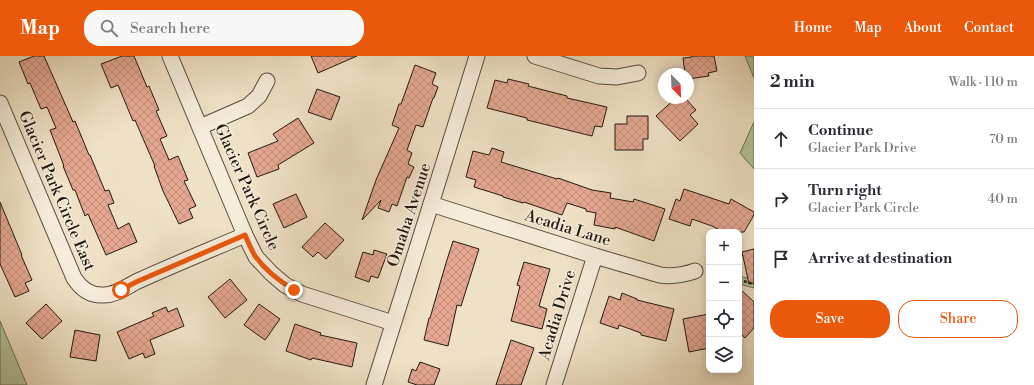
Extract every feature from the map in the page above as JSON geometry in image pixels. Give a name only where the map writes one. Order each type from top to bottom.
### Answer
[{"type":"street","name":"Glacier Park Circle","points":[[170,56],[245,235],[256,257],[285,285],[302,294],[393,323]]},
{"type":"street","name":"Omaha Avenue","points":[[374,385],[477,56]]},
{"type":"street","points":[[535,56],[599,76],[617,77],[638,73]]},
{"type":"street","points":[[200,127],[248,106],[259,96],[267,81]]},
{"type":"street","name":"Glacier Park Circle East","points":[[0,103],[74,278],[85,291],[106,296],[113,294],[136,282],[245,235]]},
{"type":"street","name":"Acadia Lane","points":[[431,204],[595,256],[664,276],[678,275],[694,270]]},
{"type":"street","name":"Acadia Drive","points":[[554,385],[595,256]]},
{"type":"path","points":[[742,281],[754,284]]},
{"type":"green space","points":[[745,56],[754,56],[754,78]]},
{"type":"green space","points":[[754,122],[754,169],[740,153]]},
{"type":"green space","points":[[742,277],[754,280],[754,288],[742,285]]},
{"type":"green space","points":[[0,321],[27,385],[0,385]]},
{"type":"building","points":[[34,56],[44,56],[73,122],[75,121],[105,191],[109,190],[114,203],[108,205],[118,229],[129,223],[137,242],[106,255],[88,214],[85,216],[75,190],[73,190],[63,166],[50,130],[56,128],[47,107],[41,109],[19,62]]},
{"type":"building","points":[[122,56],[134,56],[147,87],[149,86],[159,110],[156,111],[167,136],[160,139],[169,160],[178,156],[188,180],[184,181],[196,206],[189,209],[193,218],[179,224],[163,191],[155,166],[135,120],[133,121],[118,85],[111,88],[101,64]]},
{"type":"building","points":[[311,56],[357,56],[318,73]]},
{"type":"building","points":[[714,56],[717,71],[708,73],[709,76],[694,78],[694,68],[684,68],[683,58]]},
{"type":"building","points":[[415,65],[436,73],[432,84],[438,87],[423,127],[416,125],[407,150],[412,153],[408,164],[414,167],[409,178],[407,177],[397,206],[392,204],[389,212],[378,208],[381,200],[362,220],[376,180],[399,128],[392,125]]},
{"type":"building","points":[[508,79],[567,96],[567,98],[607,107],[602,127],[595,126],[592,136],[527,120],[527,118],[487,108],[495,80],[507,83]]},
{"type":"building","points":[[317,89],[340,97],[331,120],[308,112]]},
{"type":"building","points":[[669,104],[690,104],[696,110],[690,115],[698,124],[680,141],[656,116]]},
{"type":"building","points":[[627,116],[648,116],[648,139],[643,139],[643,150],[615,150],[615,124],[627,124]]},
{"type":"building","points":[[298,118],[314,143],[278,165],[279,169],[257,177],[248,153],[278,141],[273,134]]},
{"type":"building","points":[[492,148],[504,152],[501,162],[557,179],[558,178],[592,190],[611,193],[610,198],[633,202],[634,199],[665,209],[654,241],[615,227],[615,229],[594,225],[596,213],[586,211],[586,209],[567,203],[562,215],[474,187],[476,180],[466,177],[473,151],[489,155]]},
{"type":"building","points":[[684,189],[729,204],[731,199],[754,212],[754,215],[744,232],[742,232],[742,229],[718,229],[692,219],[690,226],[669,219],[676,199],[680,201]]},
{"type":"building","points":[[296,194],[307,217],[284,228],[273,204]]},
{"type":"building","points":[[0,202],[32,280],[25,283],[29,291],[15,297],[0,264]]},
{"type":"building","points":[[325,223],[344,240],[326,259],[318,252],[313,257],[302,247]]},
{"type":"building","points":[[453,241],[479,249],[461,306],[457,305],[448,346],[424,340],[429,318]]},
{"type":"building","points":[[754,249],[754,283],[749,284],[742,252]]},
{"type":"building","points":[[374,250],[387,254],[378,278],[371,276],[369,282],[355,277],[363,252],[373,255]]},
{"type":"building","points":[[524,262],[550,269],[539,306],[547,309],[542,329],[511,321],[520,286],[517,285]]},
{"type":"building","points":[[230,279],[247,300],[225,318],[208,297]]},
{"type":"building","points":[[742,291],[754,302],[754,328],[745,338],[742,335]]},
{"type":"building","points":[[622,293],[637,300],[674,309],[666,341],[641,335],[641,333],[619,325],[618,329],[600,323],[609,296],[620,300]]},
{"type":"building","points":[[46,304],[62,321],[42,339],[26,323]]},
{"type":"building","points":[[259,304],[280,319],[265,340],[244,325]]},
{"type":"building","points":[[166,307],[168,312],[177,308],[184,326],[150,340],[155,354],[145,358],[143,353],[129,359],[117,332],[154,316],[152,313]]},
{"type":"building","points":[[706,315],[706,349],[689,352],[683,319]]},
{"type":"building","points":[[295,324],[321,333],[320,335],[357,343],[352,367],[312,358],[311,360],[286,351]]},
{"type":"building","points":[[75,330],[100,335],[96,361],[70,357]]},
{"type":"building","points":[[511,340],[534,348],[521,385],[496,385]]},
{"type":"building","points":[[420,362],[440,369],[434,385],[417,385],[408,382],[412,369],[416,371]]},
{"type":"route","points":[[121,290],[136,282],[245,235],[256,257],[264,266],[277,279],[294,290]]}]
